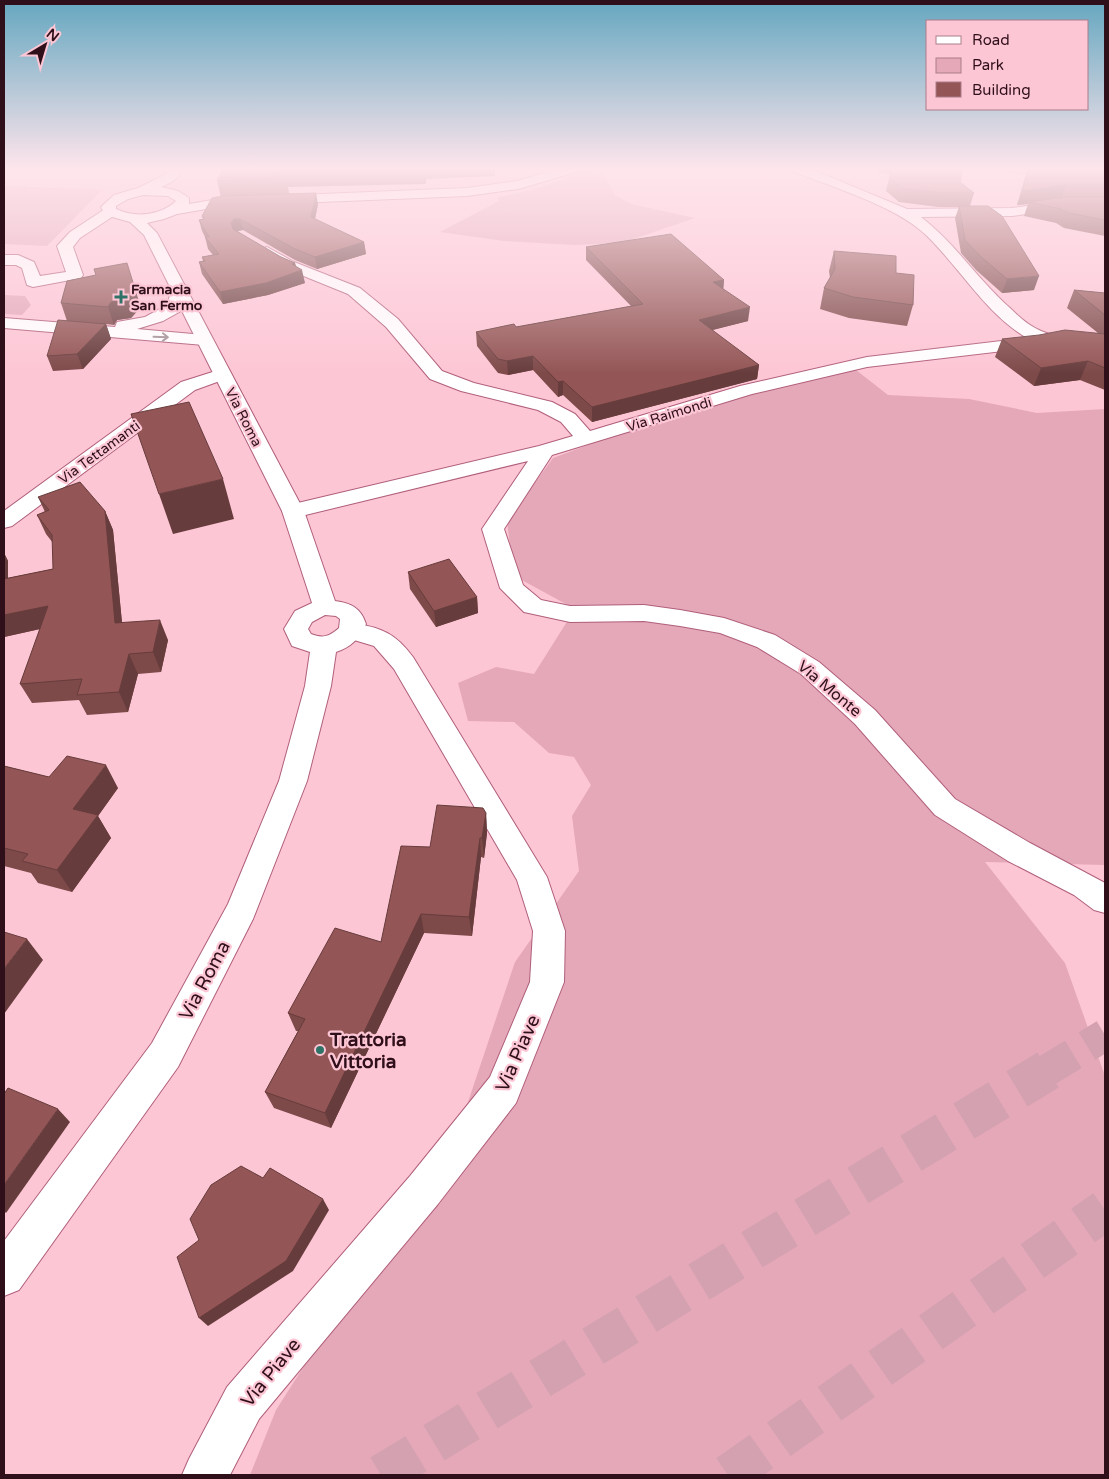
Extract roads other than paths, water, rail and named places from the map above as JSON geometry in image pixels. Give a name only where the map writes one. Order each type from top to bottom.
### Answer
[{"type":"street","points":[[4,260],[18,260],[30,265],[33,282],[75,275],[65,246],[74,236]]},
{"type":"street","name":"Via Roma","points":[[152,236],[293,511],[325,607]]},
{"type":"street","points":[[935,236],[989,298],[1020,326],[1050,340],[1105,347]]},
{"type":"street","points":[[250,241],[289,265],[333,281],[354,292],[392,323],[436,375],[468,387],[545,406],[568,418],[586,439]]},
{"type":"street","points":[[78,328],[142,324],[162,317],[175,306],[179,288]]},
{"type":"street","points":[[4,323],[204,340]]},
{"type":"street","name":"Via Raimondi","points":[[293,511],[545,451],[747,390],[867,362],[1050,340]]},
{"type":"street","name":"Via Tettamanti","points":[[4,521],[188,386],[222,374]]},
{"type":"street","name":"Via Monte","points":[[545,451],[493,529],[512,588],[533,606],[570,614],[644,613],[680,618],[724,626],[766,641],[810,668],[865,717],[945,807],[1019,852],[1085,886],[1105,900]]},
{"type":"street","points":[[325,607],[334,607],[350,613],[354,618],[355,624],[339,638]]},
{"type":"street","name":"Via Piave","points":[[206,1475],[242,1403],[424,1190],[503,1090],[547,982],[549,931],[532,877],[404,663],[389,643],[369,634],[307,644],[297,635],[296,629],[302,617],[325,607]]},
{"type":"street","name":"Via Roma","points":[[4,1275],[165,1055],[242,909],[293,781],[318,686],[339,638]]},
{"type":"tunnel","points":[[1046,1071],[1105,1035]]},
{"type":"tunnel","points":[[381,1475],[1048,1070]]},
{"type":"tunnel","points":[[728,1475],[1105,1210]]},
{"type":"place","name":"Farmacia San Fermo","points":[[121,297]]},
{"type":"place","name":"Trattoria Vittoria","points":[[320,1050]]}]
